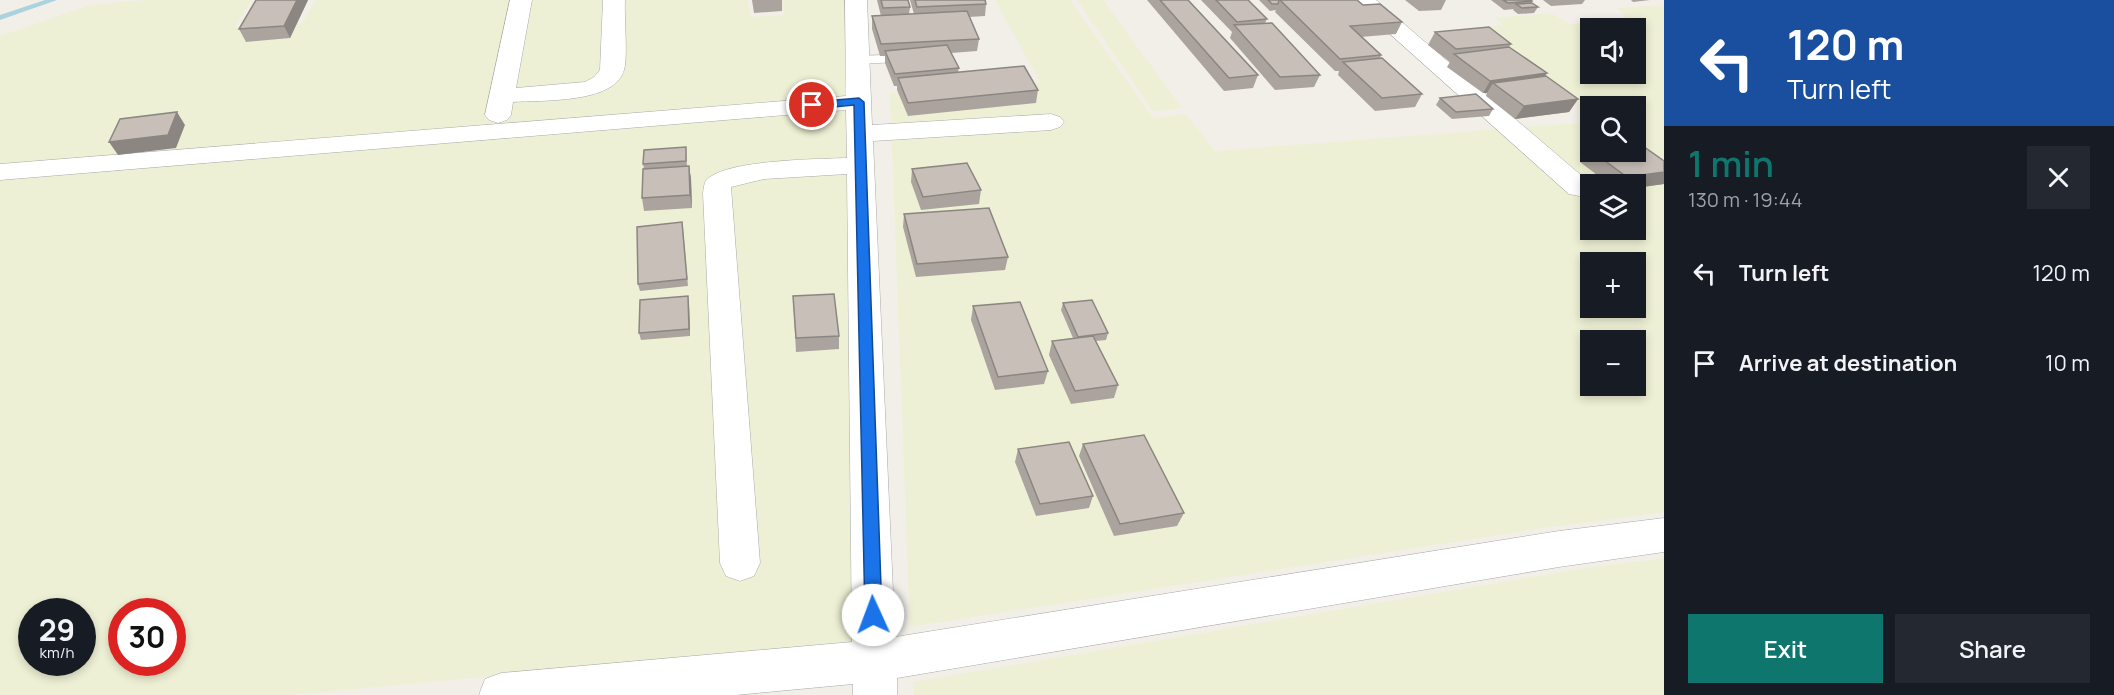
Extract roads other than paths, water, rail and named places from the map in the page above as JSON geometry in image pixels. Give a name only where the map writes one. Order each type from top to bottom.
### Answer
[{"type":"street","points":[[521,0],[500,105],[590,89],[603,82],[612,71],[614,0]]},
{"type":"street","points":[[856,0],[875,678]]},
{"type":"street","points":[[1363,0],[1579,188]]},
{"type":"street","points":[[0,172],[859,102]]},
{"type":"street","points":[[740,563],[718,183],[727,177],[860,150],[1052,122]]},
{"type":"street","points":[[501,695],[875,678],[1559,549],[1664,535]]},
{"type":"lane","points":[[858,60],[925,57]]},
{"type":"waterway","points":[[0,18],[53,0]]}]
